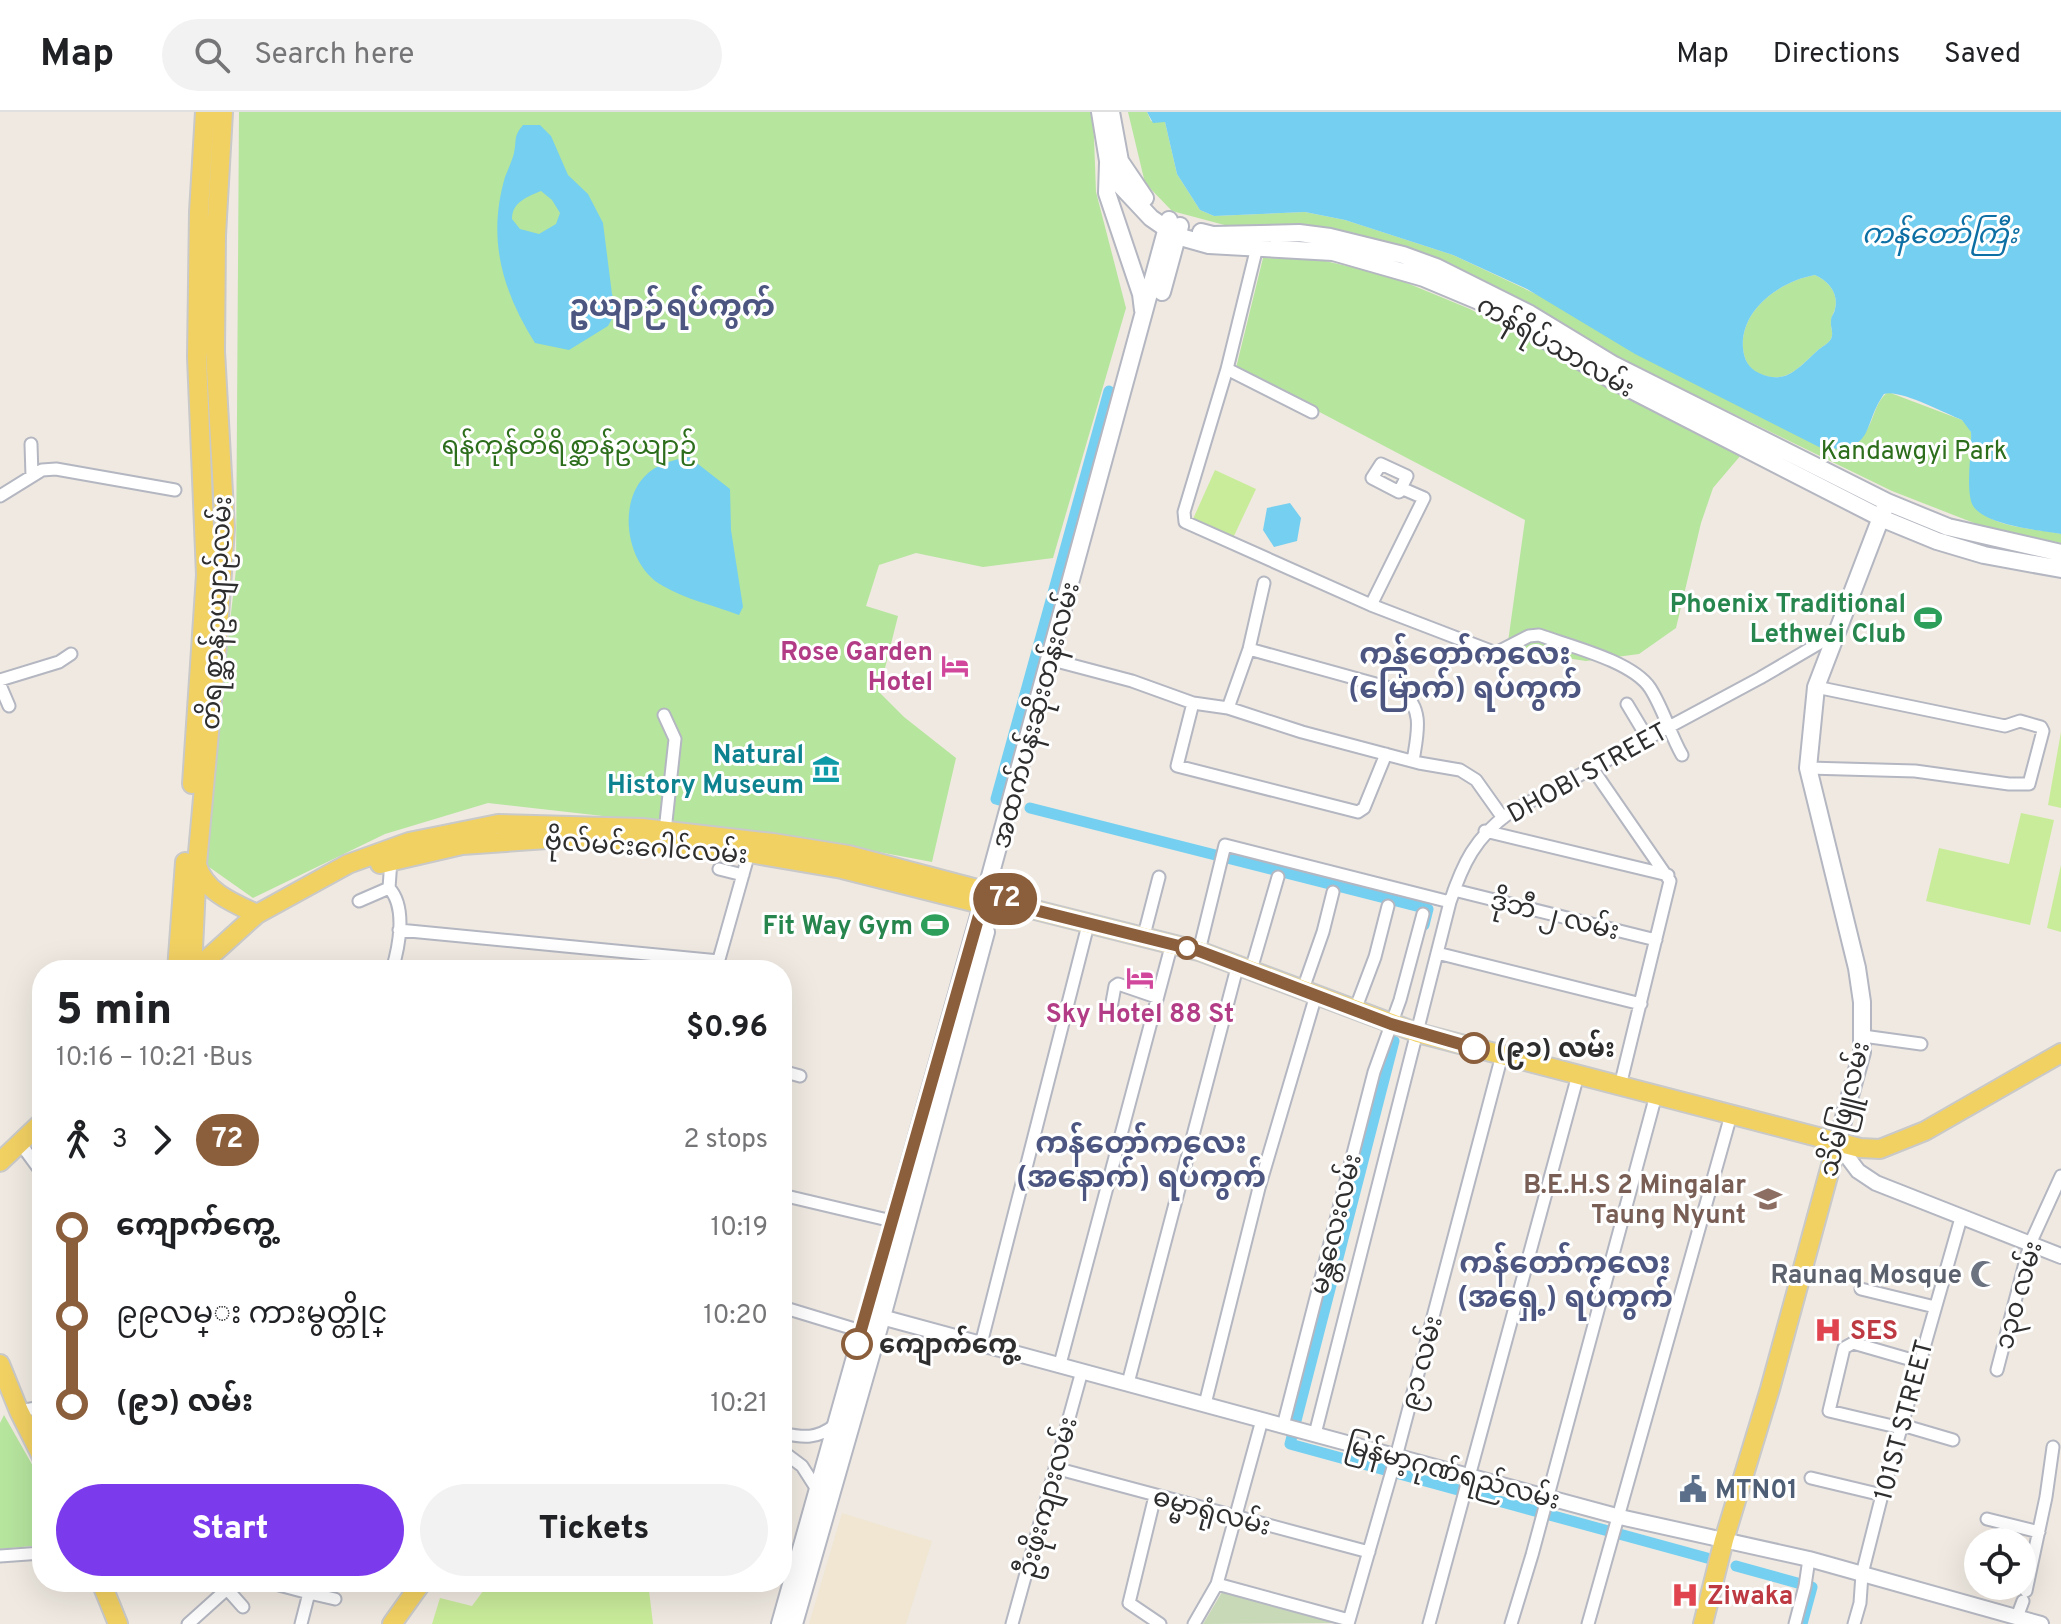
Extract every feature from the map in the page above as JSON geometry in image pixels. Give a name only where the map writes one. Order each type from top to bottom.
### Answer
[{"type":"main road","name":"တိရစ္ဆာန်ဥယျာဉ်လမ်း","points":[[178,960],[206,575],[197,357],[199,212],[205,112]]},
{"type":"main road","name":"တိရစ္ဆာန်ဥယျာဉ်လမ်း","points":[[193,960],[197,864],[225,528],[215,351],[216,235],[223,112]]},
{"type":"main road","points":[[1106,120],[1120,161],[1132,182],[1173,228],[1213,235],[1299,233],[1330,237],[1403,255],[1436,267],[1530,314],[1614,365],[1884,510],[2061,553]]},
{"type":"main road","name":"ကန်ရိပ်သာလမ်း","points":[[1106,120],[1108,161],[1121,186],[1134,202],[1173,228],[1209,245],[1333,252],[1447,286],[1486,304],[1610,379],[1884,510],[1937,541],[1984,555],[2061,569]]},
{"type":"main road","points":[[1108,161],[1107,193],[1141,294],[1144,318]]},
{"type":"main road","name":"အထက်ပန်းဆိုးတန်းလမ်း","points":[[1137,363],[1144,318],[1173,228]]},
{"type":"main road","name":"အထက်ပန်းဆိုးတန်းလမ်း","points":[[794,1624],[874,1315],[1173,228]]},
{"type":"main road","name":"သိမ်ဖြူလမ်း","points":[[1703,1624],[1862,1052],[1862,1002],[1857,968],[1808,768],[1816,687],[1884,510]]},
{"type":"main road","points":[[204,960],[257,914],[348,864],[385,856],[409,842],[498,824],[577,825],[665,831],[744,848],[848,855],[929,876],[989,899],[1089,921],[1199,951],[1418,1033],[1837,1143],[1880,1149],[1925,1131],[2061,1053]]},
{"type":"main road","name":"ဗိုလ်မင်းဂေါင်လမ်း","points":[[222,960],[269,918],[385,856],[462,845],[576,837],[744,848],[989,899]]},
{"type":"main road","points":[[197,864],[202,881],[233,903],[257,914]]},
{"type":"main road","points":[[0,1162],[32,1132]]},
{"type":"main road","name":"အထက်ပန်းဆိုးတန်းလမ်း","points":[[792,1582],[861,1331],[874,1315],[892,1221],[920,1148]]},
{"type":"main road","points":[[0,1364],[32,1437]]},
{"type":"main road","points":[[105,1592],[118,1624]]},
{"type":"main road","points":[[397,1619],[415,1592]]},
{"type":"main road","name":"အထက်ပန်းဆိုးတန်းလမ်း","points":[[780,1624],[789,1592]]},
{"type":"street","points":[[1257,247],[1227,369],[1184,512],[1185,522],[1371,605],[1496,653],[1529,636],[1539,635],[1591,654],[1640,677],[1649,687],[1682,755]]},
{"type":"street","points":[[1227,369],[1312,412]]},
{"type":"street","points":[[31,444],[32,476]]},
{"type":"street","points":[[0,496],[42,470],[56,469],[175,490]]},
{"type":"street","points":[[1371,605],[1424,498],[1401,488]]},
{"type":"street","points":[[1228,708],[1249,649],[1264,583]]},
{"type":"street","name":"DHOBI STREET","points":[[1418,1033],[1450,902],[1468,856],[1485,831],[1592,768],[1836,634]]},
{"type":"street","points":[[1249,649],[1401,691],[1414,704],[1418,716],[1413,761]]},
{"type":"street","points":[[9,706],[0,683],[59,662],[71,654]]},
{"type":"street","points":[[1055,661],[1132,681],[1193,703],[1228,708],[1302,732],[1460,770],[1476,780],[1503,818]]},
{"type":"street","points":[[1808,768],[1915,771],[2029,784],[2043,731],[2041,727],[2020,721],[2005,726],[1816,687]]},
{"type":"street","points":[[1193,703],[1177,766],[1358,812],[1364,808],[1386,754]]},
{"type":"street","points":[[1627,704],[1648,739]]},
{"type":"street","points":[[664,715],[675,739],[665,831]]},
{"type":"street","points":[[1592,768],[1669,878],[1620,1086]]},
{"type":"street","points":[[1485,831],[1669,878]]},
{"type":"street","points":[[1199,951],[1225,845],[1450,902]]},
{"type":"street","points":[[722,960],[743,875],[744,848]]},
{"type":"street","points":[[385,856],[389,888],[397,895],[399,930],[394,960]]},
{"type":"street","points":[[719,869],[743,875]]},
{"type":"street","points":[[1144,935],[1159,877]]},
{"type":"street","points":[[1128,1383],[1244,967],[1278,877]]},
{"type":"street","points":[[359,901],[389,888]]},
{"type":"street","name":"ဒိုဘီ ၂ လမ်း","points":[[1454,890],[1656,940]]},
{"type":"street","points":[[1205,1404],[1333,892]]},
{"type":"street","points":[[1355,1010],[1375,957],[1388,906]]},
{"type":"street","name":"မန္တလေးလမ်း","points":[[1283,1426],[1374,1072],[1423,914]]},
{"type":"street","points":[[981,1344],[1089,921]]},
{"type":"street","points":[[399,930],[659,960]]},
{"type":"street","points":[[1060,1364],[1172,943]]},
{"type":"street","points":[[1437,953],[1641,1004]]},
{"type":"street","points":[[1111,1008],[1118,984],[1156,997]]},
{"type":"street","name":"မန္တလေးလမ်း","points":[[1315,1434],[1418,1033]]},
{"type":"street","points":[[1863,1036],[1921,1044]]},
{"type":"street","name":"၉၁ လမ်း","points":[[1348,1622],[1396,1457],[1502,1055]]},
{"type":"street","points":[[792,1074],[800,1076]]},
{"type":"street","points":[[1429,1624],[1578,1075]]},
{"type":"street","points":[[1511,1624],[1656,1095]]},
{"type":"street","points":[[1588,1624],[1731,1115]]},
{"type":"street","points":[[20,1143],[32,1159]]},
{"type":"street","points":[[1837,1143],[1858,1171],[1876,1183],[2061,1256]]},
{"type":"street","name":"၁၃၀ လမ်း","points":[[1997,1370],[2030,1244],[2061,1176]]},
{"type":"street","points":[[792,1197],[892,1221]]},
{"type":"street","name":"101ST STREET","points":[[1854,1624],[1860,1603],[1862,1574],[1882,1495],[1961,1218]]},
{"type":"street","points":[[1861,1289],[1935,1307]]},
{"type":"street","points":[[792,1310],[861,1331]]},
{"type":"street","name":"မြန်မာ့ဂုဏ်ရည်လမ်း","points":[[874,1315],[1315,1434],[1468,1482],[1547,1497],[1620,1517],[1809,1559],[2041,1624]]},
{"type":"street","points":[[1919,1362],[1853,1343],[1844,1348],[1829,1411],[1953,1440]]},
{"type":"street","name":"ဦးဖိုးကျားလမ်း","points":[[1012,1624],[1082,1371]]},
{"type":"street","points":[[19,1411],[32,1409]]},
{"type":"street","points":[[1194,1624],[1217,1584],[1262,1420]]},
{"type":"street","points":[[792,1436],[805,1439],[824,1434],[836,1424]]},
{"type":"street","points":[[2017,1617],[2039,1532],[2053,1447]]},
{"type":"street","points":[[792,1458],[802,1466],[818,1491]]},
{"type":"street","name":"ဓမ္မာရုံလမ်း","points":[[1055,1468],[1369,1552]]},
{"type":"street","points":[[1811,1478],[1882,1495]]},
{"type":"street","points":[[1155,1496],[1129,1603],[1160,1624]]},
{"type":"street","points":[[1987,1519],[2039,1532]]},
{"type":"street","points":[[0,1556],[32,1554]]},
{"type":"street","points":[[1795,1624],[1809,1559]]},
{"type":"street","points":[[1217,1584],[1348,1622]]},
{"type":"street","points":[[188,1624],[224,1592]]},
{"type":"street","points":[[230,1592],[243,1607]]},
{"type":"street","points":[[305,1592],[335,1599]]},
{"type":"street","points":[[301,1624],[309,1593]]},
{"type":"shaded area","points":[[842,1513],[932,1541],[906,1624],[809,1624]]},
{"type":"green space","name":"ရန်ကုန်တိရိစ္ဆာန်ဥယျာဉ်","points":[[239,112],[1093,112],[1096,192],[1126,308],[1053,558],[983,567],[916,553],[879,565],[866,606],[898,616],[879,692],[904,717],[956,758],[932,862],[815,840],[488,803],[385,834],[253,898],[202,862],[236,570]]},
{"type":"green space","name":"Kandawgyi Park","points":[[1128,112],[1147,112],[1151,121],[1165,122],[1177,174],[1200,210],[1214,216],[1305,212],[1345,220],[1453,255],[1855,444],[1867,431],[1879,403],[1888,392],[1962,420],[1971,432],[1971,499],[1977,509],[2010,525],[2061,534],[2061,543],[1992,530],[1892,491],[1629,363],[1485,284],[1384,244],[1324,227],[1232,227],[1172,211],[1145,183]]},
{"type":"green space","points":[[1263,258],[1321,260],[1390,276],[1470,309],[1741,455],[1713,488],[1701,523],[1676,628],[1639,654],[1586,661],[1507,649],[1525,520],[1236,368]]},
{"type":"green space","points":[[1815,275],[1829,284],[1836,298],[1831,339],[1784,376],[1768,376],[1755,371],[1744,356],[1744,334],[1748,321],[1776,291]]},
{"type":"green space","points":[[1215,470],[1256,489],[1233,538],[1193,519]]},
{"type":"green space","points":[[2061,732],[2061,808],[2048,805]]},
{"type":"green space","points":[[2021,813],[2054,820],[2030,925],[1926,901],[1939,848],[2009,864]]},
{"type":"green space","points":[[2061,865],[2061,932],[2047,928]]},
{"type":"green space","points":[[4,1415],[32,1464],[32,1546],[0,1549],[0,1423]]},
{"type":"green space","points":[[482,1592],[649,1592],[653,1624],[432,1624],[440,1598],[472,1606]]},
{"type":"green space","points":[[1222,1592],[1336,1623],[1203,1624]]},
{"type":"water","name":"ကန်တော်ကြီး","points":[[1147,112],[2061,112],[2061,534],[1996,521],[1976,509],[1971,501],[1969,484],[1971,432],[1962,420],[1911,398],[1884,394],[1860,441],[1840,448],[1823,449],[1635,354],[1527,289],[1453,255],[1345,220],[1305,212],[1214,216],[1200,210],[1177,174],[1165,122],[1153,123]],"holes":[[[1815,275],[1829,284],[1836,298],[1831,319],[1831,339],[1784,376],[1769,376],[1752,369],[1743,348],[1748,321],[1755,310],[1789,284]]]},
{"type":"water","points":[[523,125],[540,125],[551,136],[568,175],[588,194],[603,223],[617,310],[608,326],[569,350],[535,343],[514,303],[501,263],[497,222],[500,200],[517,135]],"holes":[[[541,191],[552,200],[560,213],[556,224],[539,234],[520,229],[512,219],[517,204]]]},
{"type":"water","points":[[689,457],[730,489],[731,530],[743,607],[739,615],[663,586],[641,565],[634,551],[629,519],[636,489],[654,469]]},
{"type":"water","points":[[1290,503],[1301,518],[1297,541],[1274,547],[1263,530],[1267,508]]},
{"type":"waterway","points":[[1003,801],[996,799],[1109,391]]},
{"type":"waterway","points":[[1030,808],[1428,909],[1424,925]]},
{"type":"waterway","points":[[1394,1041],[1290,1444],[1707,1558]]},
{"type":"waterway","points":[[1736,1566],[1812,1587],[1802,1624]]},
{"type":"bus line","name":"72","points":[[857,1344],[986,891],[1015,905],[1089,921],[1199,951],[1391,1024],[1474,1048]]},
{"type":"place","name":"Phoenix Traditional Lethwei Club","points":[[1928,618]]},
{"type":"place","name":"Rose Garden Hotel","points":[[955,666]]},
{"type":"place","name":"Natural History Museum","points":[[826,769]]},
{"type":"place","name":"Fit Way Gym","points":[[935,925]]},
{"type":"place","name":"Sky Hotel 88 St","points":[[1140,978]]},
{"type":"place","name":"(၉၁) လမ်း","points":[[1474,1048]]},
{"type":"place","name":"B.E.H.S 2 Mingalar Taung Nyunt","points":[[1768,1199]]},
{"type":"place","name":"Raunaq Mosque","points":[[1984,1274]]},
{"type":"place","name":"SES","points":[[1828,1330]]},
{"type":"place","name":"ကျောက်ကွေ့","points":[[857,1344]]},
{"type":"place","name":"MTN01","points":[[1693,1489]]},
{"type":"place","name":"Ziwaka","points":[[1685,1595]]},
{"type":"district","name":"ဥယျာဉ်ရပ်ကွက်","points":[[672,306]]},
{"type":"district","name":"ကန်တော်ကလေး (မြောက်) ရပ်ကွက်","points":[[1465,671]]},
{"type":"district","name":"ကန်တော်ကလေး (အနောက်) ရပ်ကွက်","points":[[1141,1160]]},
{"type":"district","name":"ကန်တော်ကလေး (အရှေ့) ရပ်ကွက်","points":[[1565,1280]]}]
